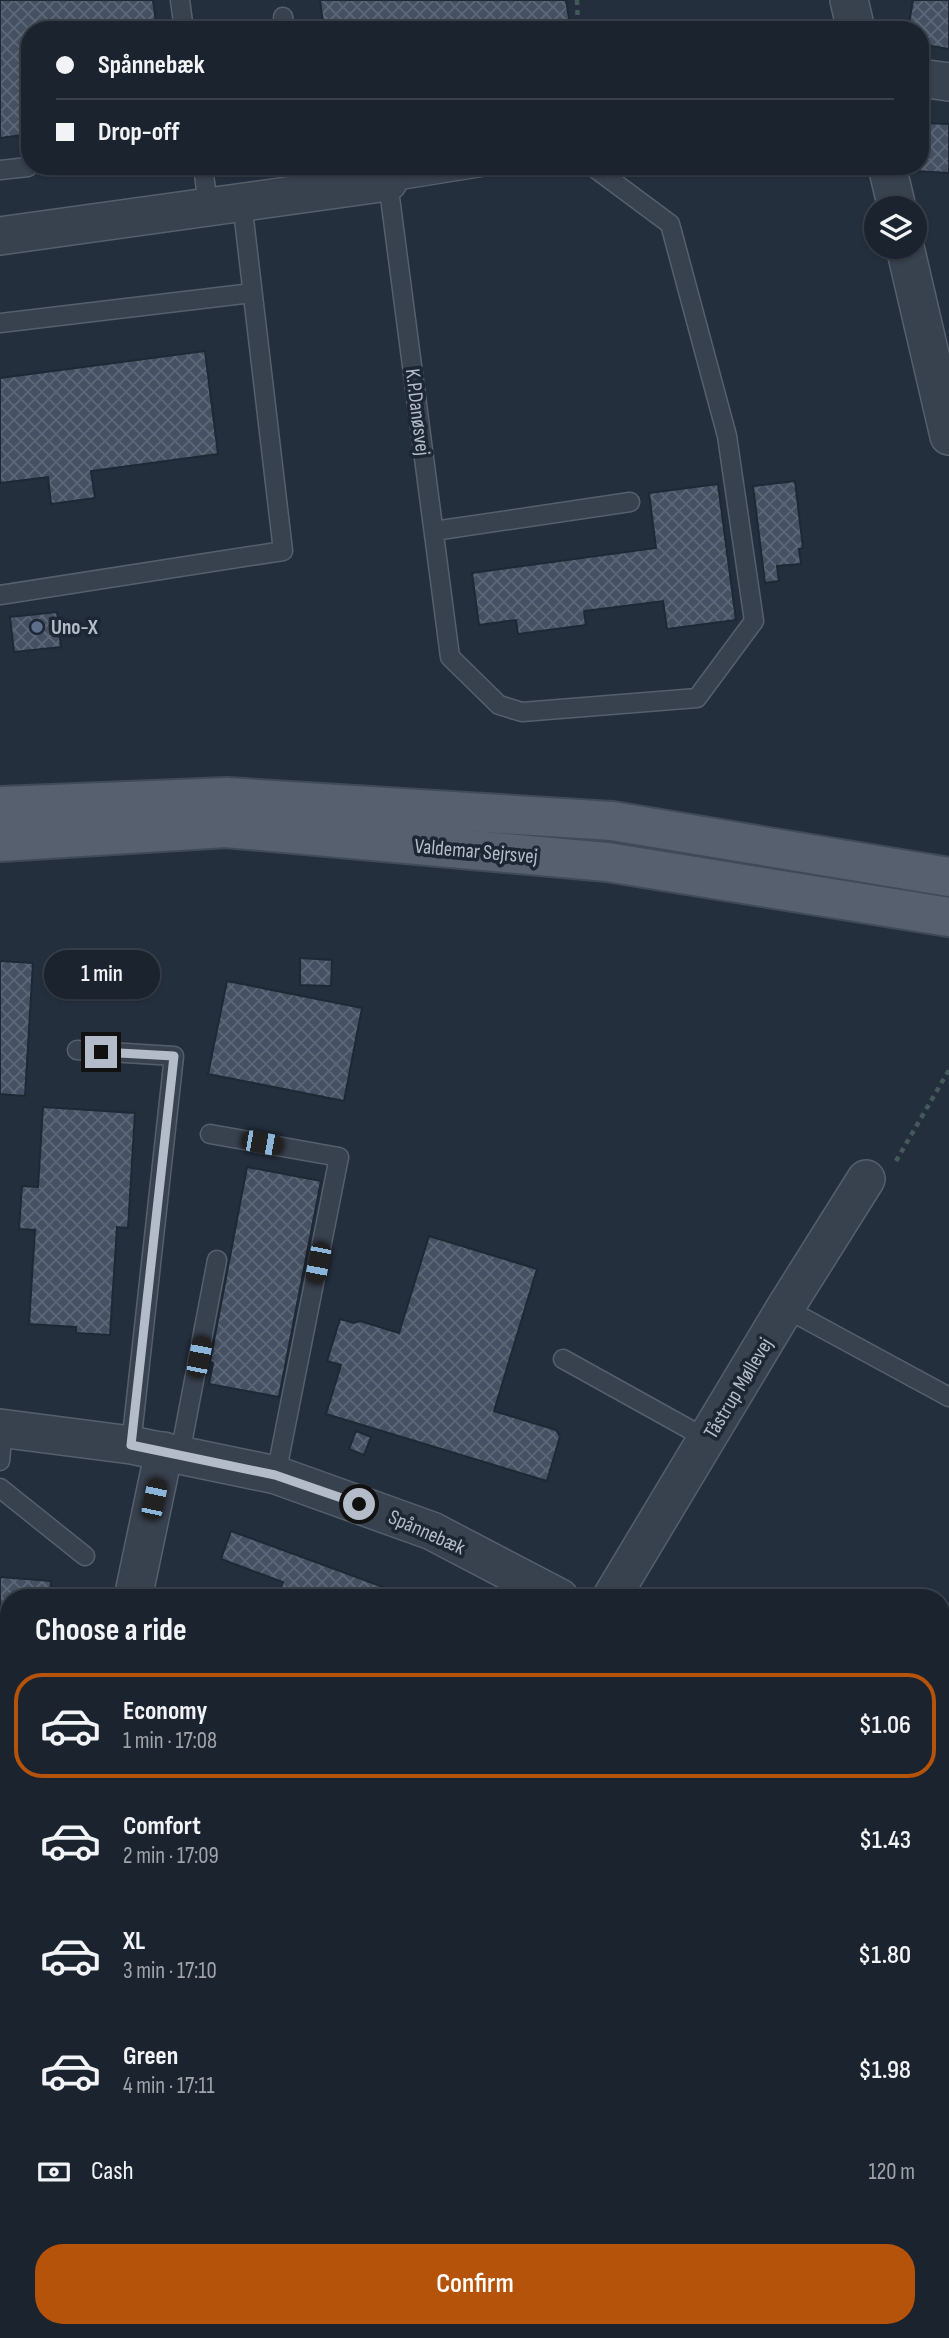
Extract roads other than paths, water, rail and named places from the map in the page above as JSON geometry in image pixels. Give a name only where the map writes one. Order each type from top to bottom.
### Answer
[{"type":"main road","name":"Valdemar Sejrsvej","points":[[0,806],[227,797],[612,821],[949,877]]},
{"type":"main road","name":"Valdemar Sejrsvej","points":[[0,842],[226,828],[607,862],[949,917]]},
{"type":"street","points":[[849,0],[854,21]]},
{"type":"street","points":[[929,79],[949,82]]},
{"type":"street","points":[[889,175],[894,196]]},
{"type":"street","points":[[0,236],[225,204],[301,180],[388,182]]},
{"type":"street","points":[[908,259],[949,436]]},
{"type":"street","name":"Tåstrup Møllevej","points":[[616,1589],[785,1308],[866,1179]]},
{"type":"street","name":"Spånnebæk","points":[[1,1439],[159,1450],[275,1475],[432,1531],[543,1589]]},
{"type":"street","points":[[135,1589],[159,1450]]},
{"type":"lane","points":[[180,0],[183,21]]},
{"type":"lane","points":[[0,170],[21,168]]},
{"type":"lane","points":[[0,595],[283,551],[252,293],[225,204],[208,175]]},
{"type":"lane","points":[[388,182],[432,175]]},
{"type":"lane","name":"K.P.Danøsvej","points":[[388,182],[450,657],[499,705],[522,712],[697,698],[754,621],[727,436],[670,223],[604,175]]},
{"type":"lane","points":[[0,323],[252,293]]},
{"type":"lane","points":[[434,531],[630,502]]},
{"type":"lane","points":[[77,1051],[174,1056],[159,1450]]},
{"type":"lane","points":[[210,1134],[339,1157],[275,1475]]},
{"type":"lane","points":[[159,1450],[217,1260]]},
{"type":"lane","points":[[785,1308],[949,1397]]},
{"type":"lane","points":[[563,1359],[707,1439]]},
{"type":"lane","points":[[0,1488],[85,1556]]},
{"type":"place","name":"Uno-X","points":[[37,627]]}]
